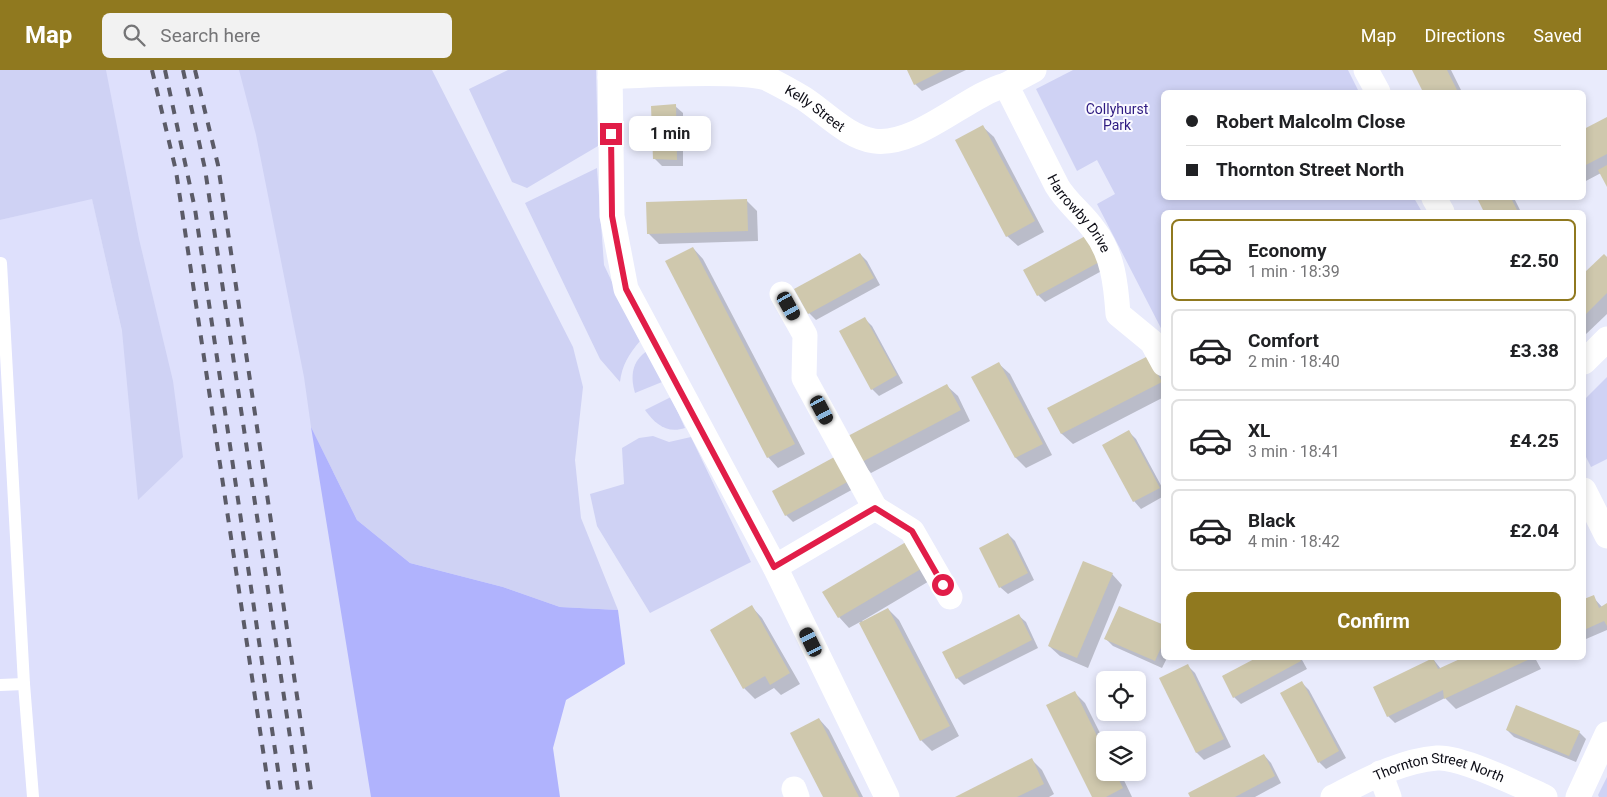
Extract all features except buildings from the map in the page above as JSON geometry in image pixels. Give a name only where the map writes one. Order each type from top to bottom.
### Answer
[{"type":"street","points":[[1006,85],[1034,70]]},
{"type":"street","points":[[1366,70],[1377,90]]},
{"type":"street","name":"Kelly Street","points":[[610,73],[742,72],[763,77],[803,98],[852,133],[875,141],[899,138],[922,129],[1006,85]]},
{"type":"street","points":[[610,73],[612,216],[626,289],[774,567],[887,797]]},
{"type":"street","name":"Harrowby Drive","points":[[1006,85],[1060,192],[1095,231],[1115,273],[1118,314],[1152,342],[1161,358]]},
{"type":"street","points":[[782,294],[805,335],[804,378],[875,508],[912,531],[950,597]]},
{"type":"street","points":[[1586,360],[1607,339]]},
{"type":"street","points":[[1586,494],[1607,536]]},
{"type":"street","points":[[774,567],[875,508]]},
{"type":"street","points":[[1578,797],[1607,734]]},
{"type":"street","name":"Thornton Street North","points":[[1333,797],[1380,773],[1438,758],[1477,768],[1545,797]]},
{"type":"street","points":[[1380,773],[1389,797]]},
{"type":"lane","points":[[1,263],[24,684],[33,797]]},
{"type":"lane","points":[[0,685],[24,684]]},
{"type":"shaded area","points":[[84,70],[272,70],[382,797],[0,797],[0,220],[92,198],[122,331],[172,467]]},
{"type":"shaded area","points":[[311,427],[357,520],[410,563],[503,587],[560,607],[618,610],[625,664],[566,700],[553,748],[560,797],[371,797]]},
{"type":"green space","points":[[0,70],[106,70],[139,239],[173,381],[183,457],[138,500],[122,331],[92,199],[0,220]]},
{"type":"green space","points":[[239,70],[432,70],[573,347],[583,387],[575,460],[581,518],[618,610],[560,607],[503,587],[410,563],[357,520],[311,427],[304,377],[256,135]]},
{"type":"green space","points":[[508,70],[596,70],[598,146],[527,188],[512,182],[469,89]]},
{"type":"green space","name":"Collyhurst Park","points":[[1073,70],[1348,70],[1358,90],[1161,90],[1161,200],[1415,200],[1421,210],[1161,210],[1161,328],[1097,204],[1115,194],[1097,160],[1077,171],[1036,89]]},
{"type":"green space","points":[[597,168],[604,265],[640,341],[622,370],[620,382],[600,359],[525,203]]},
{"type":"green space","points":[[647,351],[662,382],[635,393],[633,375],[635,364]]},
{"type":"green space","points":[[1607,377],[1607,459],[1591,467],[1586,457],[1586,398]]},
{"type":"green space","points":[[671,397],[685,428],[679,430],[667,429],[653,420],[645,410]]},
{"type":"green space","points":[[653,436],[669,442],[691,437],[751,562],[650,613],[597,526],[590,494],[624,484],[622,448],[639,438]]},
{"type":"green space","points":[[1607,777],[1607,797],[1599,797],[1598,795]]},
{"type":"railway","points":[[152,70],[176,171],[270,797]]},
{"type":"railway","points":[[165,70],[195,209],[282,797]]},
{"type":"railway","points":[[183,70],[205,169],[299,797]]},
{"type":"railway","points":[[195,70],[218,165],[312,797]]},
{"type":"route","points":[[611,134],[612,216],[626,289],[774,567],[875,508],[912,531],[943,585]]}]
